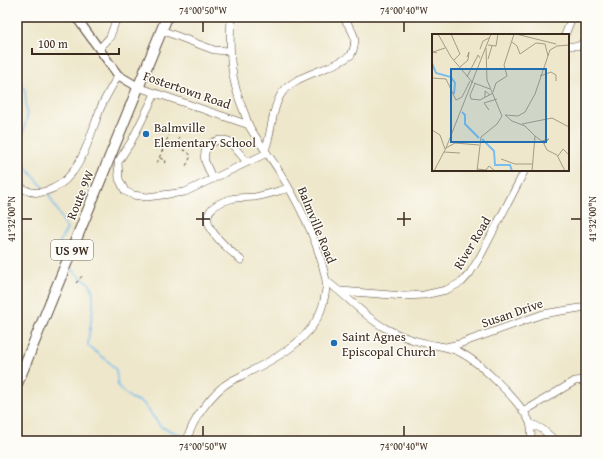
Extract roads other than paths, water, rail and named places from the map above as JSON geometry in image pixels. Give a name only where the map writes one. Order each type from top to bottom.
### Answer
[{"type":"highway","name":"Route 9W","points":[[17,384],[167,17]]},
{"type":"main road","name":"Fostertown Road","points":[[76,17],[100,48],[118,75],[138,87]]},
{"type":"street","points":[[100,48],[110,37],[117,17]]},
{"type":"street","name":"Balmville Road","points":[[187,439],[204,407],[225,386],[283,354],[302,337],[314,322],[321,309],[325,295],[326,281],[315,247],[289,188],[249,126],[238,97],[231,71],[231,17]]},
{"type":"street","points":[[155,94],[131,142],[121,155],[118,168],[122,187],[125,191],[132,195],[147,197],[185,192],[247,162],[266,151],[277,104],[286,88],[351,55],[355,47],[355,41],[352,30],[343,17]]},
{"type":"street","points":[[565,34],[572,17]]},
{"type":"street","points":[[161,30],[214,50],[230,51]]},
{"type":"street","points":[[569,46],[579,46],[586,39]]},
{"type":"street","points":[[17,182],[26,191],[34,193],[52,189],[72,174],[78,164],[102,105],[118,75]]},
{"type":"street","name":"Fostertown Road","points":[[138,87],[155,94],[232,118],[249,126]]},
{"type":"street","points":[[213,179],[211,165],[206,151],[212,142],[217,140],[228,141],[236,153],[247,162]]},
{"type":"street","name":"River Road","points":[[341,291],[404,296],[424,295],[446,290],[462,282],[470,273],[481,255],[524,171]]},
{"type":"street","points":[[241,260],[222,244],[210,230],[207,222],[208,214],[214,208],[231,199],[257,197],[289,188]]},
{"type":"street","points":[[326,281],[341,291],[384,327],[418,342],[446,347],[469,357],[493,377],[523,412],[530,423],[531,441]]},
{"type":"street","name":"Susan Drive","points":[[446,347],[459,344],[543,314],[586,307]]},
{"type":"street","points":[[523,412],[575,381],[585,380]]},
{"type":"street","points":[[530,423],[542,429],[556,441]]},
{"type":"waterway","points":[[17,75],[25,90],[27,118],[18,151],[25,166],[43,187]]},
{"type":"waterway","points":[[48,193],[67,229],[59,246],[58,257],[61,260]]},
{"type":"waterway","points":[[70,267],[82,279],[89,283],[92,289],[93,304],[88,346],[109,362],[116,370],[118,387],[131,398],[143,403],[161,427],[186,437]]},
{"type":"waterway","points":[[190,438],[198,441]]},
{"type":"place","name":"Balmville Elementary School","points":[[146,134]]},
{"type":"place","name":"Saint Agnes Episcopal Church","points":[[334,343]]}]
